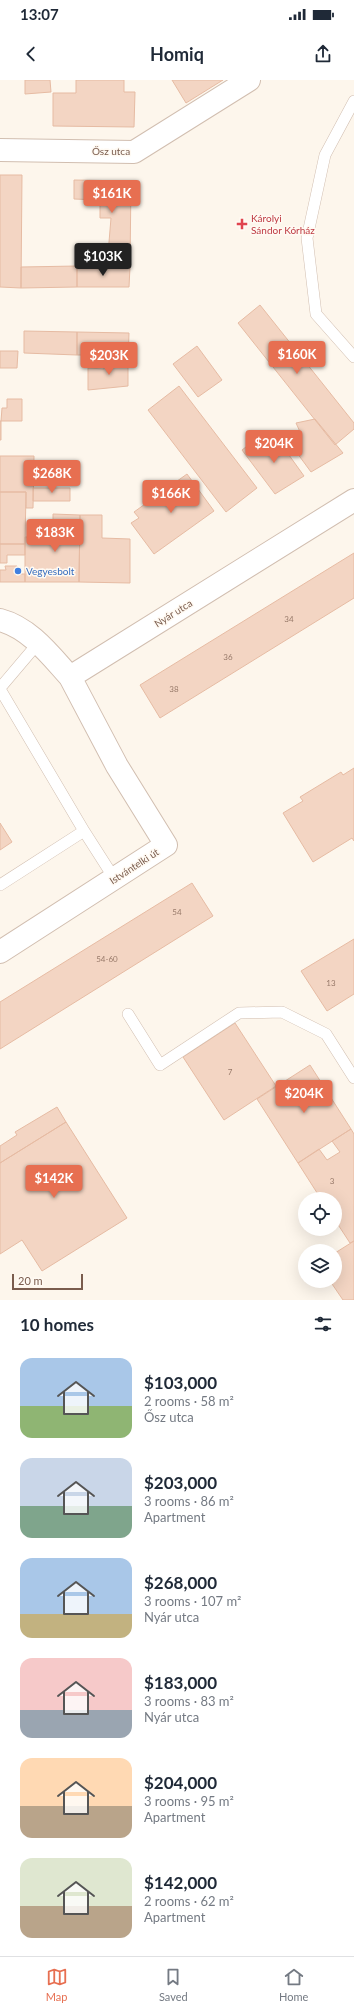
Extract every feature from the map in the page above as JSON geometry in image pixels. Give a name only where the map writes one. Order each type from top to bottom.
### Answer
[{"type":"street","name":"Ősz utca","points":[[0,150],[134,152],[249,80]]},
{"type":"street","name":"Nyár utca","points":[[70,677],[354,500]]},
{"type":"street","points":[[0,620],[12,623],[39,642],[70,677]]},
{"type":"street","name":"Istvántelki út","points":[[0,952],[166,845],[117,766],[70,677]]},
{"type":"lane","points":[[354,101],[325,155],[307,238],[316,314],[354,357]]},
{"type":"lane","points":[[39,642],[0,688],[84,831],[114,878]]},
{"type":"lane","points":[[0,885],[84,831]]},
{"type":"lane","points":[[128,1014],[160,1065],[239,1014],[282,1012],[326,1034],[354,1078]]},
{"type":"building","points":[[25,80],[50,80],[51,92],[25,94]]},
{"type":"building","points":[[76,80],[124,80],[124,92],[135,92],[134,127],[53,126],[53,93],[76,93]]},
{"type":"building","points":[[172,80],[223,80],[186,103]]},
{"type":"building","points":[[0,175],[22,175],[21,288],[0,287]]},
{"type":"building","points":[[74,180],[131,181],[130,267],[107,266],[111,218],[100,218],[100,200],[74,199]]},
{"type":"building","points":[[77,266],[130,267],[129,287],[77,287]]},
{"type":"building","points":[[77,266],[77,287],[21,288],[21,267]]},
{"type":"building","points":[[260,305],[354,423],[354,429],[335,445],[238,323]]},
{"type":"building","points":[[24,331],[77,332],[77,355],[24,353]]},
{"type":"building","points":[[77,332],[129,333],[128,362],[104,362],[104,355],[77,355]]},
{"type":"building","points":[[197,346],[222,380],[198,397],[173,364]]},
{"type":"building","points":[[0,351],[18,351],[17,368],[0,368]]},
{"type":"building","points":[[104,362],[128,362],[128,386],[88,390],[88,368],[104,369]]},
{"type":"building","points":[[179,386],[257,488],[226,512],[148,410]]},
{"type":"building","points":[[7,399],[22,399],[22,421],[1,421],[2,408],[7,408]]},
{"type":"building","points":[[315,419],[343,453],[311,472],[289,442],[301,434],[296,423]]},
{"type":"building","points":[[1,421],[1,440],[0,440]]},
{"type":"building","points":[[276,437],[304,476],[275,494],[242,450],[255,440],[261,448]]},
{"type":"building","points":[[0,456],[34,456],[33,508],[26,508],[26,492],[0,492]]},
{"type":"building","points":[[187,474],[214,511],[154,554],[131,523],[139,518],[134,512]]},
{"type":"building","points":[[33,488],[70,488],[70,501],[33,501]]},
{"type":"building","points":[[0,492],[26,492],[25,544],[0,544]]},
{"type":"building","points":[[53,514],[80,515],[79,582],[25,582],[25,537],[53,537]]},
{"type":"building","points":[[80,515],[102,515],[102,538],[130,539],[130,583],[79,582]]},
{"type":"building","points":[[0,544],[25,544],[25,555],[7,555],[7,563],[0,563]]},
{"type":"building","points":[[354,553],[354,598],[160,718],[140,685]]},
{"type":"building","points":[[5,566],[17,566],[17,574],[25,574],[25,582],[0,582],[0,570],[6,570]]},
{"type":"building","points":[[354,768],[354,841],[352,838],[313,862],[283,813],[303,801],[300,797],[341,772],[343,775]]},
{"type":"building","points":[[0,823],[12,842],[0,850]]},
{"type":"building","points":[[192,883],[213,916],[0,1049],[0,1002]]},
{"type":"building","points":[[354,939],[354,994],[327,1011],[301,971]]},
{"type":"building","points":[[235,1023],[276,1086],[224,1120],[183,1057]]},
{"type":"building","points":[[310,1065],[351,1129],[298,1163],[257,1099]]},
{"type":"building","points":[[57,1107],[66,1122],[0,1163],[0,1146],[17,1135],[15,1132]]},
{"type":"building","points":[[66,1122],[127,1218],[42,1271],[22,1240],[0,1254],[0,1163]]},
{"type":"building","points":[[351,1129],[354,1134],[354,1241],[350,1243],[342,1231],[342,1192],[317,1192],[298,1163],[319,1149],[327,1160],[340,1152],[332,1141]]},
{"type":"building","points":[[354,1241],[354,1300],[343,1300],[335,1288],[342,1288],[342,1249]]},
{"type":"place","name":"Károlyi Sándor Kórház","points":[[242,224]]},
{"type":"place","name":"Vegyesbolt","points":[[18,571]]}]
